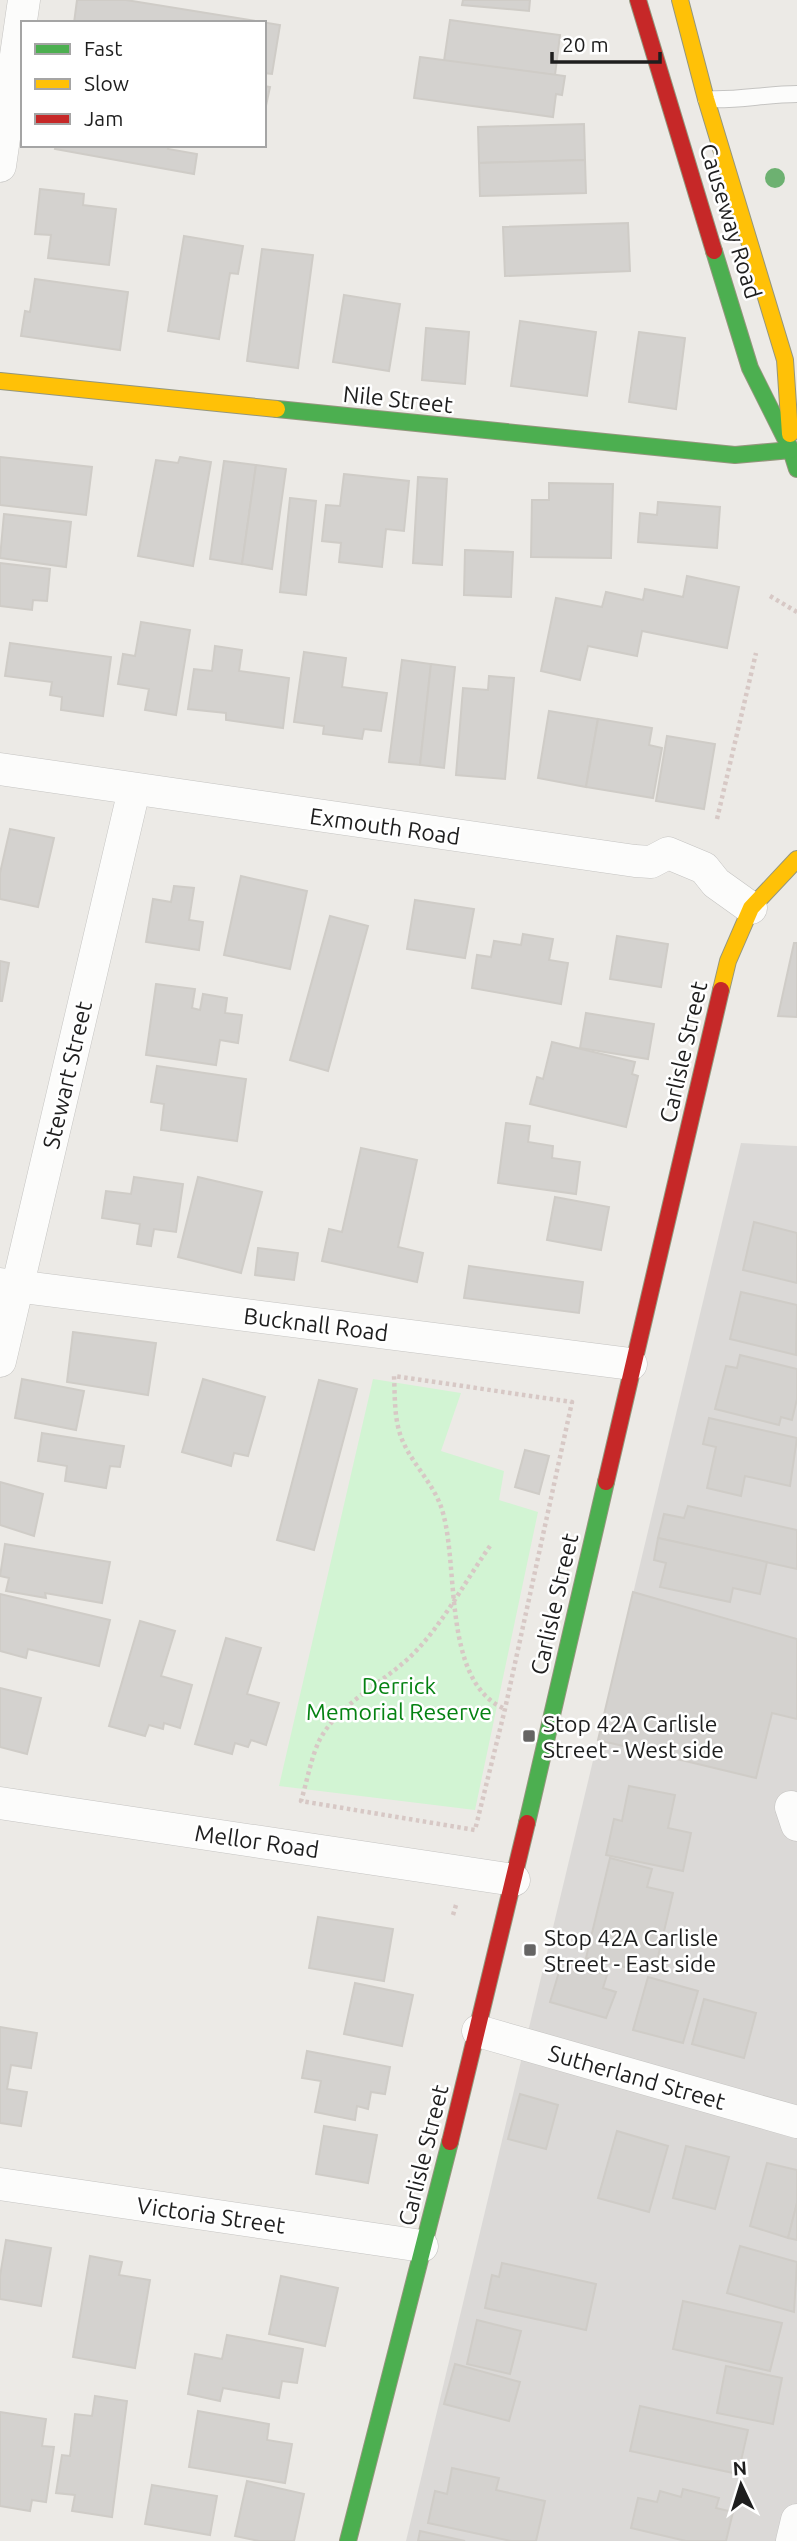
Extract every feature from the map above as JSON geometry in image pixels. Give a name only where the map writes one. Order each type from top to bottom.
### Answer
[{"type":"street","points":[[0,166],[24,0]]},
{"type":"street","name":"Causeway Road","points":[[638,0],[674,109],[750,368],[791,450],[797,469]]},
{"type":"street","name":"Causeway Road","points":[[680,0],[706,99],[785,360],[791,450]]},
{"type":"street","name":"Nile Street","points":[[0,381],[735,455],[791,450]]},
{"type":"street","name":"Exmouth Road","points":[[0,769],[635,861],[651,862],[668,853],[704,868],[716,883],[751,908]]},
{"type":"street","name":"Stewart Street","points":[[0,1361],[9,1286],[134,790]]},
{"type":"street","name":"Carlisle Street","points":[[348,2541],[478,2031],[631,1364],[728,961],[751,908],[797,859]]},
{"type":"street","name":"Bucknall Road","points":[[9,1286],[631,1364]]},
{"type":"street","name":"Mellor Road","points":[[0,1803],[514,1880]]},
{"type":"street","name":"Sutherland Street","points":[[478,2031],[797,2122]]},
{"type":"street","name":"Victoria Street","points":[[0,2184],[422,2246]]},
{"type":"street","points":[[792,2541],[797,2520]]},
{"type":"lane","points":[[674,109],[706,99],[728,101],[762,94],[797,94]]},
{"type":"path","points":[[770,596],[797,612]]},
{"type":"path","points":[[717,819],[756,653]]},
{"type":"path","points":[[490,1546],[452,1599],[415,1651],[345,1709],[320,1739],[301,1801],[475,1830],[505,1709],[572,1402],[394,1376],[395,1409],[401,1436],[440,1504],[452,1599],[456,1626],[470,1671],[488,1702],[505,1709]]},
{"type":"shaded area","points":[[741,1143],[797,1146],[797,2541],[406,2541]]},
{"type":"green space","name":"Derrick Memorial Reserve","points":[[373,1379],[461,1393],[441,1451],[504,1471],[499,1500],[538,1512],[475,1810],[279,1786]]},
{"type":"building","points":[[77,0],[126,0],[255,21],[74,21]]},
{"type":"building","points":[[463,0],[530,0],[529,11],[462,5]]},
{"type":"building","points":[[450,20],[560,35],[555,75],[444,61]]},
{"type":"building","points":[[266,23],[280,25],[272,74],[266,73]]},
{"type":"building","points":[[420,57],[565,76],[562,95],[556,94],[553,117],[414,98]]},
{"type":"building","points":[[266,86],[270,87],[266,106]]},
{"type":"building","points":[[584,124],[585,160],[479,163],[478,127]]},
{"type":"building","points":[[168,147],[197,154],[194,174],[55,149]]},
{"type":"building","points":[[585,160],[586,193],[480,196],[479,163]]},
{"type":"building","points":[[40,189],[84,194],[83,205],[116,209],[109,265],[48,258],[51,235],[35,234]]},
{"type":"building","points":[[628,223],[630,271],[505,276],[503,227]]},
{"type":"building","points":[[184,236],[243,246],[238,274],[230,273],[219,339],[168,331]]},
{"type":"building","points":[[262,249],[313,255],[298,368],[247,361]]},
{"type":"building","points":[[35,279],[128,292],[120,350],[21,336],[25,311],[30,312]]},
{"type":"building","points":[[344,295],[400,304],[389,371],[333,362]]},
{"type":"building","points":[[520,321],[596,332],[587,396],[511,386]]},
{"type":"building","points":[[426,328],[469,332],[465,384],[422,380]]},
{"type":"building","points":[[639,332],[685,338],[676,409],[629,402]]},
{"type":"building","points":[[0,457],[92,467],[86,515],[0,505]]},
{"type":"building","points":[[180,457],[211,462],[193,566],[138,556],[156,460],[178,463]]},
{"type":"building","points":[[224,461],[256,465],[242,564],[210,559]]},
{"type":"building","points":[[256,465],[286,469],[272,569],[242,564]]},
{"type":"building","points":[[344,474],[409,481],[404,531],[386,529],[382,567],[339,562],[341,543],[322,541],[326,505],[340,506]]},
{"type":"building","points":[[418,477],[447,479],[442,565],[413,563]]},
{"type":"building","points":[[549,483],[613,484],[611,558],[531,557],[532,500],[549,500]]},
{"type":"building","points":[[290,498],[316,501],[306,595],[280,592]]},
{"type":"building","points":[[658,502],[720,507],[717,548],[638,542],[640,513],[657,515]]},
{"type":"building","points":[[4,514],[71,522],[66,567],[0,558]]},
{"type":"building","points":[[465,550],[513,552],[511,597],[464,595]]},
{"type":"building","points":[[0,563],[50,569],[47,601],[33,600],[32,610],[0,606]]},
{"type":"building","points":[[687,576],[739,587],[727,648],[642,631],[637,656],[588,646],[580,680],[541,671],[556,598],[602,607],[606,592],[643,600],[645,589],[683,597]]},
{"type":"building","points":[[141,622],[190,630],[176,715],[145,710],[149,689],[118,684],[123,654],[135,656]]},
{"type":"building","points":[[10,643],[111,657],[103,716],[61,710],[62,697],[50,695],[52,682],[5,676]]},
{"type":"building","points":[[215,646],[242,650],[239,671],[289,678],[283,728],[226,720],[226,713],[188,709],[194,669],[212,671]]},
{"type":"building","points":[[304,652],[346,658],[342,687],[387,693],[381,731],[364,729],[362,739],[323,734],[324,726],[294,722]]},
{"type":"building","points":[[402,660],[431,664],[420,765],[389,762]]},
{"type":"building","points":[[431,664],[455,667],[444,768],[420,765]]},
{"type":"building","points":[[489,676],[514,678],[505,779],[456,775],[463,688],[488,690]]},
{"type":"building","points":[[549,711],[598,719],[586,787],[538,778]]},
{"type":"building","points":[[598,719],[652,728],[649,745],[662,748],[653,798],[586,787]]},
{"type":"building","points":[[667,736],[715,744],[704,809],[656,801]]},
{"type":"building","points":[[10,829],[54,838],[38,907],[0,899],[0,873]]},
{"type":"building","points":[[241,876],[307,891],[290,969],[224,955]]},
{"type":"building","points":[[174,886],[194,888],[189,920],[203,922],[199,950],[146,942],[153,899],[171,902]]},
{"type":"building","points":[[415,900],[474,909],[465,958],[407,949]]},
{"type":"building","points":[[330,916],[368,926],[328,1071],[290,1060]]},
{"type":"building","points":[[523,934],[553,939],[549,960],[568,963],[561,1004],[472,988],[477,955],[491,957],[494,941],[521,945]]},
{"type":"building","points":[[617,936],[668,944],[661,987],[610,979]]},
{"type":"building","points":[[794,943],[797,943],[797,1017],[778,1016]]},
{"type":"building","points":[[0,961],[9,963],[2,1001],[0,1001]]},
{"type":"building","points":[[156,984],[195,989],[192,1008],[200,1010],[203,994],[227,998],[225,1013],[242,1015],[238,1043],[220,1040],[216,1065],[146,1055]]},
{"type":"building","points":[[586,1013],[654,1024],[648,1059],[580,1048]]},
{"type":"building","points":[[552,1042],[635,1062],[632,1074],[638,1076],[626,1127],[530,1104],[537,1077],[543,1079]]},
{"type":"building","points":[[157,1066],[246,1079],[237,1141],[161,1130],[164,1104],[151,1102]]},
{"type":"building","points":[[506,1123],[530,1126],[528,1142],[553,1146],[552,1158],[580,1162],[576,1194],[498,1183]]},
{"type":"building","points":[[361,1148],[417,1160],[398,1247],[423,1253],[417,1282],[322,1261],[329,1229],[342,1232]]},
{"type":"building","points":[[134,1177],[183,1184],[176,1232],[154,1229],[151,1246],[137,1244],[140,1224],[102,1218],[106,1191],[131,1194]]},
{"type":"building","points":[[198,1177],[262,1192],[241,1273],[178,1257]]},
{"type":"building","points":[[555,1197],[609,1207],[601,1250],[547,1240]]},
{"type":"building","points":[[754,1222],[797,1233],[797,1283],[743,1270]]},
{"type":"building","points":[[258,1248],[298,1253],[294,1280],[255,1275]]},
{"type":"building","points":[[469,1266],[583,1282],[579,1313],[464,1298]]},
{"type":"building","points":[[741,1292],[797,1305],[796,1355],[730,1339]]},
{"type":"building","points":[[73,1332],[156,1343],[148,1395],[67,1382]]},
{"type":"building","points":[[740,1355],[797,1369],[797,1399],[792,1420],[781,1417],[779,1425],[715,1409],[726,1366],[737,1368]]},
{"type":"building","points":[[22,1379],[84,1391],[76,1430],[15,1418]]},
{"type":"building","points":[[203,1379],[265,1397],[248,1456],[234,1453],[231,1466],[182,1452]]},
{"type":"building","points":[[319,1380],[357,1389],[314,1550],[277,1540]]},
{"type":"building","points":[[709,1418],[797,1438],[790,1486],[745,1476],[741,1496],[707,1488],[716,1447],[703,1444]]},
{"type":"building","points":[[42,1433],[124,1446],[120,1467],[110,1466],[106,1488],[65,1481],[67,1466],[38,1461]]},
{"type":"building","points":[[525,1450],[549,1456],[539,1494],[515,1487]]},
{"type":"building","points":[[0,1482],[43,1494],[34,1536],[0,1525]]},
{"type":"building","points":[[688,1506],[797,1530],[797,1569],[658,1538],[664,1514],[684,1518]]},
{"type":"building","points":[[658,1538],[767,1562],[760,1594],[733,1588],[730,1602],[660,1587],[666,1563],[654,1560]]},
{"type":"building","points":[[5,1544],[110,1562],[102,1603],[45,1593],[46,1598],[6,1591],[9,1578],[0,1576]]},
{"type":"building","points":[[633,1592],[797,1639],[797,1719],[772,1713],[756,1778],[598,1740]]},
{"type":"building","points":[[0,1594],[110,1620],[99,1666],[28,1649],[26,1658],[0,1651]]},
{"type":"building","points":[[140,1621],[175,1631],[161,1676],[192,1685],[180,1728],[164,1723],[163,1729],[149,1725],[145,1736],[109,1726]]},
{"type":"building","points":[[226,1638],[261,1648],[247,1694],[279,1703],[266,1745],[251,1740],[248,1747],[235,1743],[232,1754],[195,1744]]},
{"type":"building","points":[[0,1688],[41,1698],[27,1754],[0,1747]]},
{"type":"building","points":[[629,1786],[675,1795],[668,1828],[691,1833],[683,1871],[606,1855],[614,1819],[622,1821]]},
{"type":"building","points":[[610,1858],[652,1869],[647,1887],[673,1893],[654,1974],[586,1958]]},
{"type":"building","points":[[318,1917],[393,1929],[384,1981],[309,1968]]},
{"type":"building","points":[[562,1962],[607,1975],[603,1988],[616,1992],[606,2018],[550,2002]]},
{"type":"building","points":[[648,1977],[698,1991],[683,2043],[633,2030]]},
{"type":"building","points":[[355,1983],[413,1995],[402,2046],[344,2034]]},
{"type":"building","points":[[704,1999],[756,2013],[744,2058],[692,2044]]},
{"type":"building","points":[[0,2027],[37,2033],[31,2068],[11,2065],[7,2089],[27,2092],[21,2126],[0,2123]]},
{"type":"building","points":[[307,2051],[390,2067],[385,2094],[371,2092],[368,2109],[357,2106],[355,2120],[315,2112],[321,2081],[302,2078]]},
{"type":"building","points":[[520,2094],[558,2105],[546,2149],[508,2139]]},
{"type":"building","points":[[324,2126],[377,2135],[368,2183],[316,2174]]},
{"type":"building","points":[[617,2131],[668,2146],[649,2212],[598,2198]]},
{"type":"building","points":[[686,2146],[729,2157],[715,2209],[673,2198]]},
{"type":"building","points":[[767,2163],[797,2170],[797,2203],[788,2238],[750,2226]]},
{"type":"building","points":[[797,2203],[797,2240],[788,2238]]},
{"type":"building","points":[[6,2240],[51,2248],[41,2306],[0,2299],[0,2276]]},
{"type":"building","points":[[740,2246],[797,2262],[794,2312],[727,2293]]},
{"type":"building","points":[[90,2256],[122,2262],[119,2275],[150,2280],[135,2368],[73,2357]]},
{"type":"building","points":[[502,2263],[596,2284],[586,2330],[485,2308],[492,2275],[499,2277]]},
{"type":"building","points":[[281,2276],[338,2288],[325,2346],[269,2334]]},
{"type":"building","points":[[683,2301],[782,2323],[770,2371],[673,2349]]},
{"type":"building","points":[[477,2320],[521,2331],[510,2374],[467,2364]]},
{"type":"building","points":[[227,2335],[303,2349],[297,2383],[282,2381],[279,2398],[223,2388],[220,2401],[188,2394],[195,2354],[222,2359]]},
{"type":"building","points":[[455,2364],[520,2382],[509,2421],[444,2404]]},
{"type":"building","points":[[726,2366],[782,2378],[773,2424],[717,2413]]},
{"type":"building","points":[[95,2396],[127,2401],[112,2517],[72,2511],[75,2495],[56,2493],[62,2455],[70,2456],[75,2414],[92,2416]]},
{"type":"building","points":[[640,2406],[748,2430],[738,2474],[630,2451]]},
{"type":"building","points":[[198,2411],[269,2424],[267,2440],[292,2444],[285,2483],[189,2467]]},
{"type":"building","points":[[0,2412],[46,2419],[42,2446],[54,2447],[46,2502],[32,2500],[30,2511],[0,2506]]},
{"type":"building","points":[[452,2468],[499,2478],[496,2490],[545,2501],[536,2541],[511,2541],[428,2523],[435,2491],[447,2494]]},
{"type":"building","points":[[247,2481],[304,2494],[294,2541],[259,2541],[235,2536]]},
{"type":"building","points":[[152,2485],[217,2496],[210,2535],[145,2524]]},
{"type":"building","points":[[683,2489],[719,2498],[716,2508],[733,2512],[726,2541],[686,2541],[631,2528],[638,2498],[657,2502],[660,2491],[681,2497]]},
{"type":"building","points":[[420,2531],[465,2541],[418,2541]]},
{"type":"traffic: fast","points":[[714,251],[750,368],[791,450],[797,469]]},
{"type":"traffic: fast","points":[[277,409],[735,455],[791,450]]},
{"type":"traffic: fast","points":[[527,1823],[606,1482]]},
{"type":"traffic: fast","points":[[348,2541],[450,2142]]},
{"type":"traffic: slow","points":[[680,0],[706,99],[785,360],[790,434]]},
{"type":"traffic: slow","points":[[0,381],[277,409]]},
{"type":"traffic: slow","points":[[721,990],[728,961],[751,908],[797,859]]},
{"type":"traffic: jam","points":[[638,0],[714,251]]},
{"type":"traffic: jam","points":[[606,1482],[721,990]]},
{"type":"traffic: jam","points":[[450,2142],[527,1823]]},
{"type":"place","name":"Stop 42A Carlisle Street - West side","points":[[529,1736]]},
{"type":"place","name":"Stop 42A Carlisle Street - East side","points":[[530,1950]]}]
